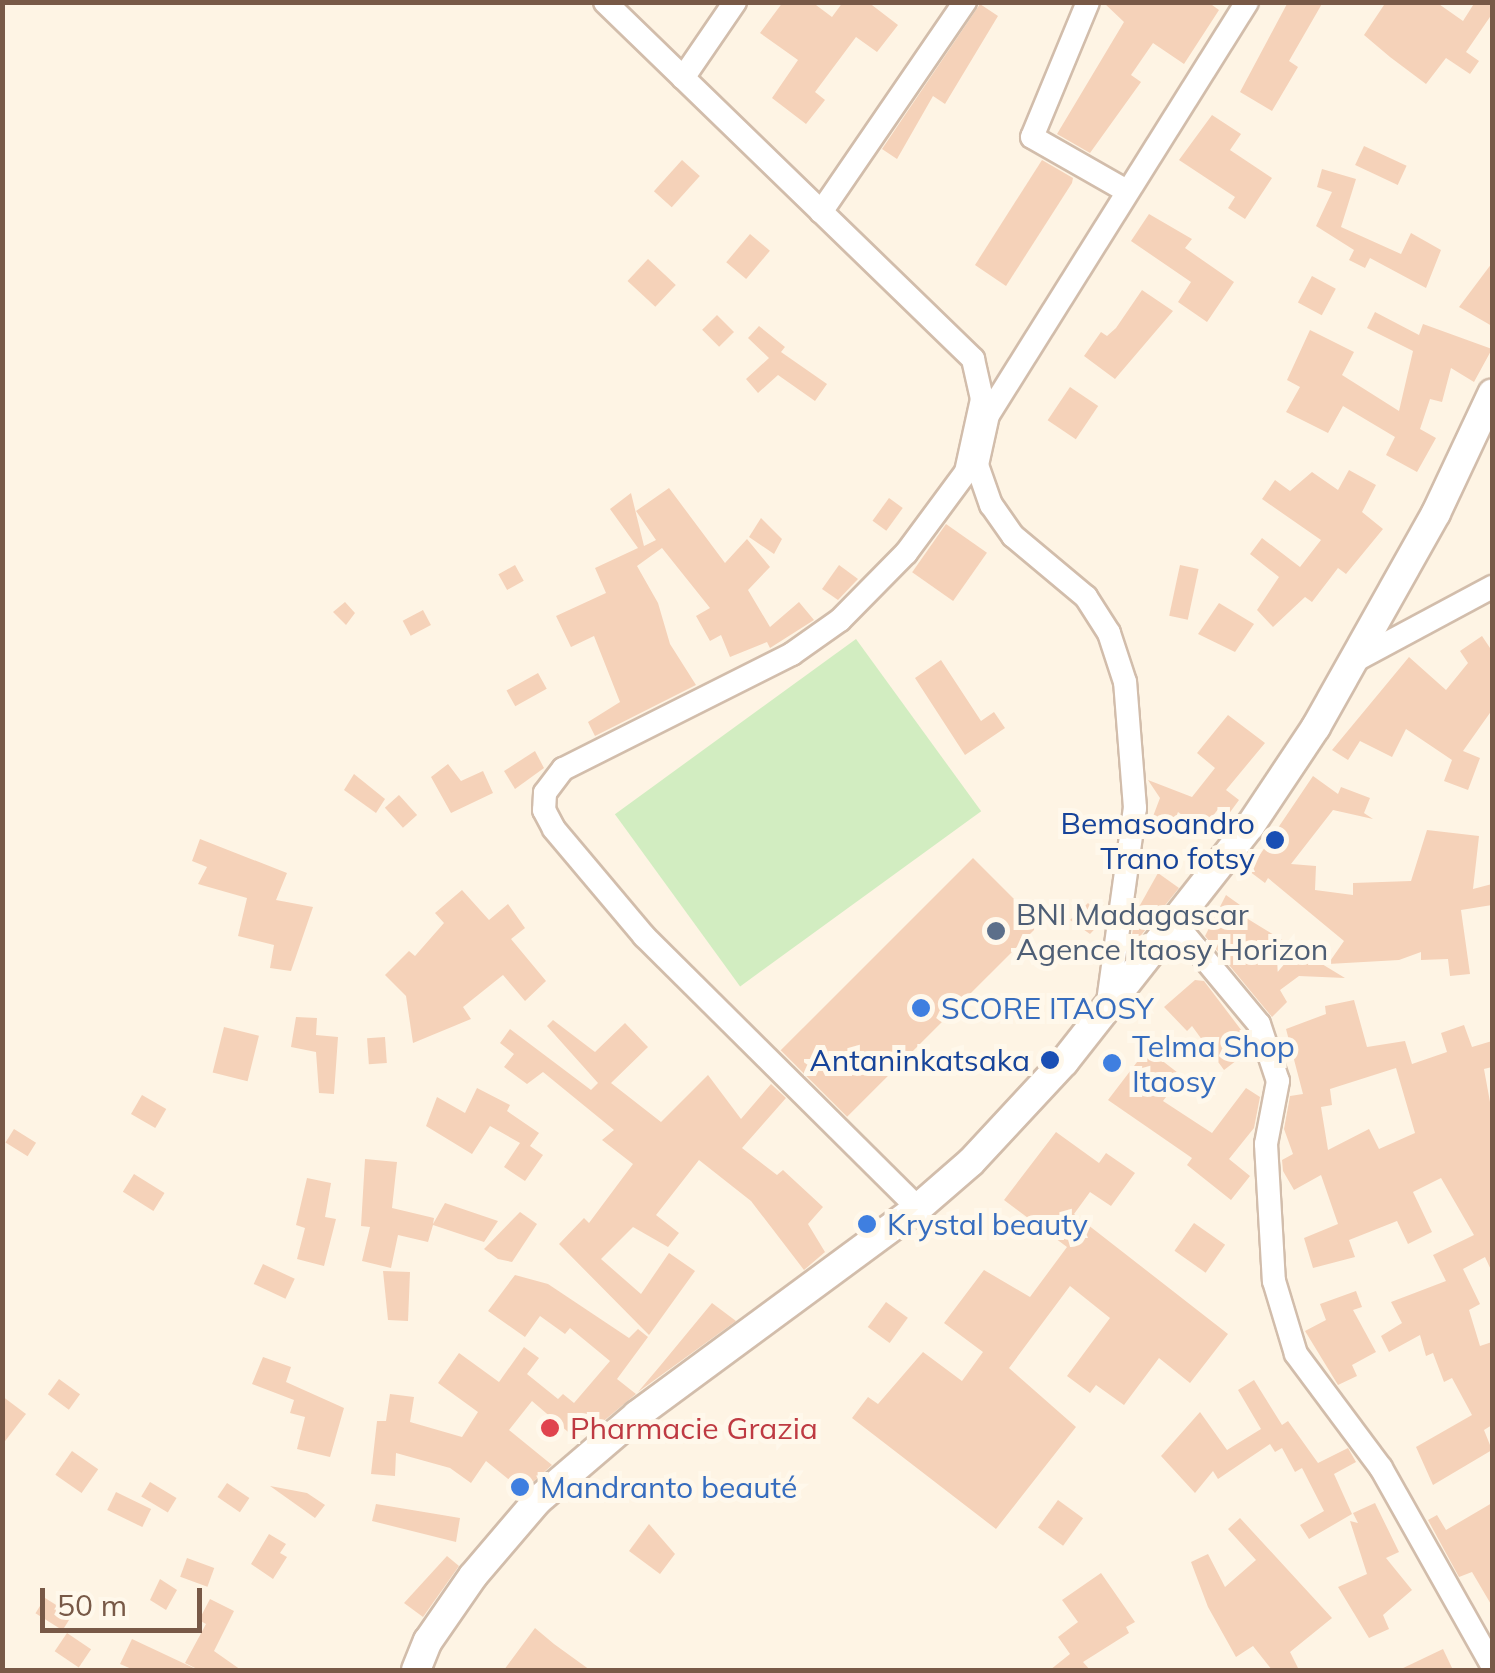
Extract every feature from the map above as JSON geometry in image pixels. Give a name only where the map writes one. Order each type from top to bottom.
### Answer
[{"type":"street","points":[[605,2],[973,359],[982,399],[966,472],[906,553],[840,620],[792,654],[562,769],[545,793],[544,810],[644,936],[918,1208]]},
{"type":"street","points":[[683,78],[735,2]]},
{"type":"street","points":[[821,212],[965,2]]},
{"type":"street","points":[[1088,2],[1032,137],[1126,190]]},
{"type":"street","points":[[1107,1009],[1135,808],[1125,682],[1110,634],[1086,597],[1014,536],[991,505],[977,465],[988,415],[1246,2]]},
{"type":"street","points":[[416,1670],[428,1641],[473,1576],[538,1500],[637,1415],[918,1208],[971,1162],[1107,1009],[1250,826],[1354,660],[1492,394]]},
{"type":"street","points":[[1354,660],[1492,588]]},
{"type":"street","points":[[1175,923],[1259,1024],[1278,1081],[1266,1144],[1274,1282],[1296,1354],[1381,1468],[1492,1665]]},
{"type":"green space","points":[[856,639],[981,811],[740,986],[615,814]]},
{"type":"building","points":[[783,2],[812,2],[832,17],[843,2],[868,2],[898,25],[877,52],[856,37],[815,92],[825,100],[806,124],[772,98],[798,60],[760,33]]},
{"type":"building","points":[[1103,2],[1208,2],[1219,10],[1184,64],[1153,43],[1131,75],[1141,82],[1090,153],[1057,134],[1124,22]]},
{"type":"building","points":[[1288,2],[1323,2],[1289,61],[1298,67],[1272,111],[1240,92]]},
{"type":"building","points":[[1386,2],[1436,2],[1463,21],[1475,2],[1492,2],[1492,14],[1466,52],[1479,61],[1470,74],[1446,58],[1426,84],[1364,35]]},
{"type":"building","points":[[980,4],[998,16],[945,104],[933,96],[897,159],[882,149]]},
{"type":"building","points":[[1212,115],[1241,134],[1230,150],[1272,178],[1245,219],[1228,208],[1235,197],[1179,160]]},
{"type":"building","points":[[1364,146],[1407,166],[1398,185],[1355,165]]},
{"type":"building","points":[[682,160],[700,176],[672,207],[654,191]]},
{"type":"building","points":[[1042,160],[1073,178],[1072,183],[1006,286],[975,265]]},
{"type":"building","points":[[1322,169],[1356,179],[1341,227],[1401,254],[1411,233],[1441,250],[1426,288],[1370,258],[1365,268],[1349,260],[1354,250],[1316,226],[1332,192],[1317,187]]},
{"type":"building","points":[[1149,214],[1192,239],[1185,248],[1234,282],[1207,322],[1178,302],[1191,282],[1131,241]]},
{"type":"building","points":[[750,234],[770,251],[746,279],[726,262]]},
{"type":"building","points":[[648,259],[676,285],[655,307],[628,281]]},
{"type":"building","points":[[1492,263],[1492,326],[1459,307]]},
{"type":"building","points":[[1312,276],[1336,289],[1322,315],[1298,302]]},
{"type":"building","points":[[1142,290],[1173,311],[1115,379],[1084,356],[1101,332],[1107,336],[1116,328]]},
{"type":"building","points":[[1375,312],[1419,335],[1423,324],[1492,349],[1474,382],[1451,368],[1442,402],[1430,399],[1420,429],[1436,438],[1417,472],[1386,455],[1395,437],[1343,406],[1328,433],[1286,412],[1300,387],[1287,380],[1310,330],[1354,352],[1342,375],[1399,411],[1413,351],[1367,328]]},
{"type":"building","points":[[717,315],[734,332],[719,347],[702,330]]},
{"type":"building","points":[[759,326],[785,347],[781,352],[827,384],[815,401],[778,375],[758,393],[746,379],[769,358],[748,338]]},
{"type":"building","points":[[1070,387],[1098,406],[1076,439],[1048,420]]},
{"type":"building","points":[[1349,470],[1376,485],[1362,512],[1383,529],[1346,574],[1338,568],[1312,602],[1305,597],[1273,627],[1257,610],[1279,577],[1250,554],[1262,538],[1300,567],[1321,540],[1262,499],[1275,480],[1290,491],[1312,472],[1338,490]]},
{"type":"building","points":[[669,488],[725,563],[747,539],[770,567],[748,590],[770,627],[799,602],[814,620],[770,648],[767,642],[730,657],[721,635],[710,641],[696,616],[710,608],[662,548],[637,566],[658,603],[670,644],[696,685],[595,736],[588,722],[620,702],[594,636],[571,647],[556,616],[606,593],[595,568],[638,548],[610,509],[631,493],[644,546],[656,540],[636,511]]},
{"type":"building","points":[[889,498],[903,508],[886,531],[873,521]]},
{"type":"building","points":[[761,518],[782,539],[774,554],[749,537]]},
{"type":"building","points":[[946,524],[987,553],[953,601],[912,572]]},
{"type":"building","points":[[515,565],[524,581],[507,590],[498,574]]},
{"type":"building","points":[[839,565],[858,579],[838,600],[822,589]]},
{"type":"building","points":[[1180,565],[1199,569],[1188,620],[1169,616]]},
{"type":"building","points":[[345,602],[355,613],[346,625],[333,612]]},
{"type":"building","points":[[1219,603],[1254,624],[1235,652],[1198,634]]},
{"type":"building","points":[[423,610],[431,625],[411,636],[403,621]]},
{"type":"building","points":[[1482,636],[1492,651],[1492,710],[1463,751],[1480,758],[1468,790],[1444,781],[1452,760],[1406,729],[1392,757],[1360,741],[1348,760],[1332,750],[1409,657],[1446,690],[1468,663],[1460,651]]},
{"type":"building","points":[[941,660],[981,721],[994,712],[1005,728],[965,755],[915,678]]},
{"type":"building","points":[[538,673],[547,689],[515,706],[507,690]]},
{"type":"building","points":[[1228,715],[1265,743],[1226,790],[1239,800],[1228,815],[1219,808],[1202,830],[1178,812],[1172,827],[1152,819],[1160,798],[1148,780],[1192,797],[1215,768],[1197,753]]},
{"type":"building","points":[[535,751],[544,768],[515,789],[504,771]]},
{"type":"building","points":[[448,764],[461,781],[483,771],[493,793],[451,813],[431,777]]},
{"type":"building","points":[[354,774],[385,799],[376,813],[344,790]]},
{"type":"building","points":[[1313,776],[1338,794],[1341,787],[1370,798],[1364,813],[1373,819],[1333,810],[1291,864],[1316,866],[1315,890],[1353,895],[1353,883],[1411,881],[1427,830],[1479,836],[1473,889],[1492,884],[1492,905],[1461,910],[1470,974],[1450,976],[1448,959],[1421,960],[1421,952],[1399,960],[1328,964],[1344,941],[1268,878],[1265,883],[1249,871]]},
{"type":"building","points":[[399,795],[417,815],[403,828],[385,808]]},
{"type":"building","points":[[200,839],[287,873],[276,900],[313,907],[291,971],[270,968],[274,945],[238,936],[247,898],[198,884],[207,867],[192,861]]},
{"type":"building","points":[[973,858],[1039,924],[847,1117],[781,1050]]},
{"type":"building","points":[[1158,873],[1179,888],[1138,939],[1132,935],[1135,914]]},
{"type":"building","points":[[462,890],[489,920],[508,904],[525,928],[511,939],[546,981],[525,1001],[503,975],[463,1007],[471,1019],[413,1043],[406,996],[385,975],[409,951],[415,956],[444,923],[435,913]]},
{"type":"building","points":[[1226,895],[1247,910],[1243,916],[1345,978],[1299,976],[1280,990],[1287,1002],[1272,1017],[1205,936]]},
{"type":"building","points":[[1088,903],[1104,919],[1090,934],[1070,920]]},
{"type":"building","points":[[1195,980],[1204,981],[1248,1039],[1243,1044],[1249,1051],[1224,1070],[1192,1026],[1187,1031],[1164,1007]]},
{"type":"building","points":[[1354,1000],[1367,1047],[1405,1041],[1412,1064],[1447,1052],[1441,1033],[1464,1025],[1472,1047],[1492,1041],[1492,1067],[1484,1069],[1492,1113],[1492,1272],[1485,1257],[1463,1269],[1480,1304],[1469,1310],[1480,1346],[1492,1342],[1492,1425],[1484,1430],[1492,1450],[1433,1485],[1416,1447],[1472,1415],[1452,1378],[1444,1382],[1433,1353],[1426,1356],[1420,1335],[1389,1352],[1381,1336],[1402,1323],[1391,1302],[1446,1281],[1433,1255],[1474,1235],[1441,1178],[1413,1192],[1432,1232],[1408,1244],[1397,1221],[1349,1240],[1355,1257],[1313,1268],[1304,1238],[1338,1224],[1321,1175],[1294,1190],[1283,1171],[1282,1160],[1293,1154],[1284,1129],[1290,1096],[1303,1094],[1286,1029],[1326,1014],[1325,1006]],"holes":[[[1396,1068],[1415,1133],[1379,1149],[1369,1129],[1328,1150],[1321,1107],[1332,1105],[1330,1089]]]},
{"type":"building","points":[[296,1017],[317,1018],[316,1035],[338,1037],[334,1094],[319,1093],[316,1052],[291,1047]]},
{"type":"building","points":[[553,1020],[595,1052],[625,1023],[648,1047],[611,1083],[661,1122],[708,1075],[741,1119],[771,1084],[786,1098],[742,1148],[777,1175],[783,1170],[823,1207],[808,1224],[825,1252],[804,1270],[751,1201],[699,1160],[656,1215],[679,1233],[668,1247],[633,1227],[601,1259],[641,1294],[669,1253],[695,1271],[649,1335],[559,1244],[584,1218],[589,1223],[633,1164],[602,1140],[614,1130],[543,1072],[527,1084],[504,1067],[514,1054],[500,1043],[510,1029],[591,1090],[598,1083],[547,1026]]},
{"type":"building","points":[[224,1027],[259,1036],[248,1081],[213,1073]]},
{"type":"building","points":[[385,1037],[387,1063],[369,1064],[367,1038]]},
{"type":"building","points":[[1147,1049],[1182,1076],[1163,1101],[1212,1133],[1246,1088],[1260,1097],[1254,1128],[1229,1159],[1250,1176],[1231,1200],[1187,1165],[1192,1158],[1108,1100]]},
{"type":"building","points":[[477,1088],[510,1105],[507,1111],[539,1133],[530,1146],[543,1155],[525,1181],[504,1167],[520,1143],[490,1126],[472,1154],[426,1126],[437,1097],[465,1113]]},
{"type":"building","points":[[142,1095],[166,1109],[155,1128],[131,1114]]},
{"type":"building","points":[[14,1129],[36,1143],[28,1156],[6,1143]]},
{"type":"building","points":[[1056,1132],[1099,1163],[1106,1153],[1135,1173],[1111,1206],[1090,1192],[1074,1214],[1228,1334],[1190,1383],[1159,1358],[1124,1405],[1096,1385],[1090,1393],[1067,1376],[1110,1318],[1070,1286],[1009,1368],[1076,1427],[996,1529],[852,1418],[868,1397],[878,1404],[923,1352],[962,1381],[983,1352],[944,1323],[984,1270],[1030,1297],[1067,1247],[1004,1200]]},
{"type":"building","points":[[365,1159],[397,1162],[392,1208],[434,1218],[433,1224],[445,1203],[498,1221],[484,1242],[433,1225],[428,1242],[398,1235],[391,1268],[362,1261],[370,1227],[361,1226]]},
{"type":"building","points":[[134,1174],[165,1193],[153,1211],[123,1192]]},
{"type":"building","points":[[307,1178],[331,1183],[325,1217],[336,1219],[324,1266],[297,1259],[305,1228],[296,1225]]},
{"type":"building","points":[[520,1212],[537,1224],[512,1262],[498,1259],[484,1249]]},
{"type":"building","points":[[1194,1223],[1225,1245],[1206,1273],[1174,1251]]},
{"type":"building","points":[[263,1264],[295,1279],[285,1299],[254,1284]]},
{"type":"building","points":[[383,1271],[410,1272],[408,1321],[388,1320]]},
{"type":"building","points":[[515,1275],[548,1284],[629,1338],[638,1329],[648,1337],[617,1379],[636,1394],[600,1424],[591,1417],[574,1437],[532,1401],[509,1430],[552,1465],[523,1491],[486,1461],[471,1483],[450,1468],[396,1453],[395,1476],[371,1474],[377,1421],[386,1421],[390,1394],[414,1397],[410,1422],[462,1437],[478,1412],[438,1383],[459,1353],[499,1382],[524,1347],[539,1358],[527,1374],[558,1399],[563,1394],[574,1403],[610,1361],[570,1328],[565,1334],[540,1316],[525,1337],[488,1311]]},
{"type":"building","points":[[1356,1291],[1362,1307],[1353,1310],[1376,1352],[1352,1365],[1357,1376],[1338,1385],[1305,1331],[1326,1320],[1320,1304]]},
{"type":"building","points":[[886,1302],[908,1318],[890,1343],[868,1327]]},
{"type":"building","points":[[712,1303],[736,1321],[638,1392],[660,1366]]},
{"type":"building","points":[[263,1357],[291,1367],[286,1382],[344,1408],[330,1457],[297,1449],[305,1417],[290,1413],[294,1400],[252,1384]]},
{"type":"building","points":[[59,1379],[80,1394],[69,1410],[48,1394]]},
{"type":"building","points":[[1254,1380],[1282,1425],[1288,1421],[1318,1463],[1348,1448],[1356,1462],[1334,1474],[1352,1514],[1309,1539],[1300,1525],[1324,1511],[1302,1468],[1295,1472],[1282,1448],[1275,1452],[1270,1444],[1218,1479],[1213,1471],[1195,1493],[1161,1456],[1200,1412],[1227,1450],[1261,1429],[1238,1390]]},
{"type":"building","points":[[2,1396],[26,1414],[2,1445]]},
{"type":"building","points":[[72,1451],[98,1469],[82,1493],[55,1475]]},
{"type":"building","points":[[150,1482],[177,1498],[168,1513],[141,1497]]},
{"type":"building","points":[[227,1483],[249,1498],[240,1512],[217,1497]]},
{"type":"building","points":[[270,1486],[307,1493],[325,1505],[315,1518]]},
{"type":"building","points":[[116,1492],[151,1509],[142,1527],[107,1510]]},
{"type":"building","points":[[1058,1500],[1083,1518],[1063,1546],[1038,1528]]},
{"type":"building","points":[[1375,1503],[1399,1552],[1386,1558],[1412,1590],[1383,1615],[1389,1629],[1369,1638],[1338,1587],[1367,1574],[1350,1521],[1358,1523],[1353,1513]]},
{"type":"building","points":[[1492,1503],[1492,1606],[1472,1572],[1459,1577],[1428,1520],[1437,1515],[1446,1530]]},
{"type":"building","points":[[376,1504],[460,1518],[456,1542],[372,1521]]},
{"type":"building","points":[[1240,1518],[1332,1618],[1290,1652],[1299,1670],[1272,1670],[1253,1646],[1236,1657],[1208,1607],[1191,1562],[1208,1554],[1225,1587],[1256,1560],[1228,1529]]},
{"type":"building","points":[[649,1524],[675,1554],[660,1574],[629,1551]]},
{"type":"building","points":[[269,1534],[286,1544],[280,1553],[287,1557],[273,1579],[251,1564]]},
{"type":"building","points":[[447,1556],[459,1566],[423,1617],[404,1603]]},
{"type":"building","points":[[187,1558],[214,1568],[207,1587],[180,1577]]},
{"type":"building","points":[[1101,1573],[1135,1622],[1126,1627],[1129,1633],[1083,1662],[1090,1670],[1050,1670],[1070,1654],[1058,1637],[1078,1622],[1062,1600]]},
{"type":"building","points":[[160,1579],[177,1590],[166,1610],[150,1600]]},
{"type":"building","points":[[45,1598],[72,1615],[63,1630],[35,1613]]},
{"type":"building","points":[[210,1599],[234,1611],[214,1651],[241,1670],[199,1670],[185,1663],[206,1624],[199,1620]]},
{"type":"building","points":[[535,1628],[554,1644],[590,1670],[504,1670]]},
{"type":"building","points":[[67,1633],[91,1649],[79,1667],[55,1651]]},
{"type":"building","points":[[132,1639],[198,1670],[134,1670],[120,1664]]},
{"type":"building","points":[[1443,1649],[1453,1670],[1399,1670]]},
{"type":"place","name":"Bemasoandro Trano fotsy","points":[[1275,840]]},
{"type":"place","name":"BNI Madagascar Agence Itaosy Horizon","points":[[996,931]]},
{"type":"place","name":"SCORE ITAOSY","points":[[921,1008]]},
{"type":"place","name":"Antaninkatsaka","points":[[1050,1060]]},
{"type":"place","name":"Telma Shop Itaosy","points":[[1112,1063]]},
{"type":"place","name":"Krystal beauty","points":[[867,1224]]},
{"type":"place","name":"Pharmacie Grazia","points":[[550,1428]]},
{"type":"place","name":"Mandranto beauté","points":[[520,1487]]}]
